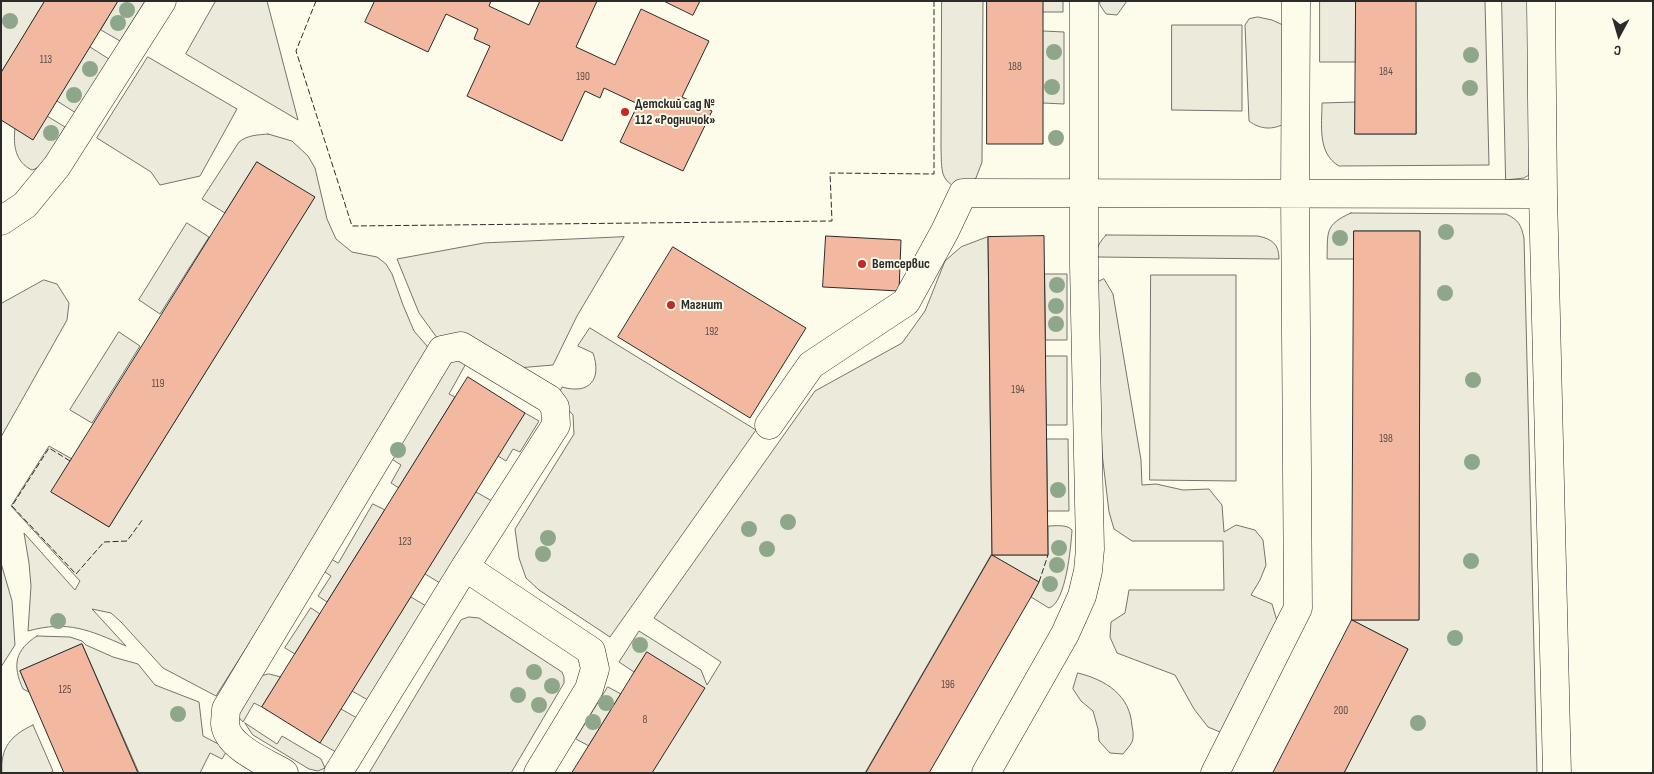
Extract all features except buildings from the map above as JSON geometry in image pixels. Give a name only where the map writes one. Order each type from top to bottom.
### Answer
[{"type":"street","points":[[1,220],[25,205],[57,166],[162,1]]},
{"type":"street","points":[[986,773],[1065,634],[1082,596],[1088,570],[1090,549],[1084,275],[1084,1]]},
{"type":"street","points":[[1215,773],[1298,608],[1295,194],[1296,1]]},
{"type":"street","points":[[1541,1],[1543,194],[1557,773]]},
{"type":"street","points":[[770,425],[811,365],[906,302],[945,232],[963,193],[1543,194]]},
{"type":"street","points":[[284,773],[241,748],[232,740],[225,726],[226,708],[442,350],[461,346],[549,399],[555,407],[556,425],[465,567],[338,773]]},
{"type":"street","points":[[465,567],[591,651],[595,669],[590,689],[538,773]]},
{"type":"shaded area","points":[[1,1],[45,1],[1,73]]},
{"type":"shaded area","points":[[118,1],[145,1],[120,41],[101,30]]},
{"type":"shaded area","points":[[216,1],[267,1],[298,120],[186,54]]},
{"type":"shaded area","points":[[942,1],[983,1],[982,162],[976,178],[960,189],[948,182],[942,168]]},
{"type":"shaded area","points":[[1043,1],[1063,1],[1063,12],[1043,12]]},
{"type":"shaded area","points":[[1100,1],[1127,1],[1117,15],[1106,14],[1100,5]]},
{"type":"shaded area","points":[[1320,1],[1356,1],[1356,62],[1320,62]]},
{"type":"shaded area","points":[[1416,1],[1485,1],[1489,165],[1339,166],[1327,154],[1324,146],[1322,138],[1322,103],[1356,102],[1356,134],[1416,134]]},
{"type":"shaded area","points":[[1502,1],[1532,1],[1529,175],[1524,178],[1506,180]]},
{"type":"shaded area","points":[[1258,17],[1283,25],[1286,123],[1272,128],[1258,126],[1249,121],[1245,25],[1249,19]]},
{"type":"shaded area","points":[[1172,25],[1242,25],[1242,111],[1172,110]]},
{"type":"shaded area","points":[[1043,31],[1064,32],[1064,104],[1043,103]]},
{"type":"shaded area","points":[[90,47],[109,59],[76,113],[57,101]]},
{"type":"shaded area","points":[[148,57],[237,109],[200,176],[160,185],[151,172],[97,138]]},
{"type":"shaded area","points":[[47,116],[65,127],[42,164],[32,170],[26,167],[16,152],[14,141],[15,128]]},
{"type":"shaded area","points":[[268,134],[292,141],[308,156],[315,168],[327,219],[336,239],[352,252],[377,257],[386,264],[392,274],[414,331],[427,346],[429,352],[427,360],[216,696],[163,668],[111,613],[92,609],[126,646],[101,635],[78,628],[55,626],[28,631],[31,586],[24,533],[75,590],[80,581],[11,506],[49,446],[72,459],[52,492],[109,527],[314,198],[257,162],[225,213],[202,199],[239,142],[256,135]]},
{"type":"shaded area","points":[[1351,213],[1506,214],[1519,223],[1522,230],[1524,238],[1537,773],[1344,773],[1408,649],[1352,620],[1419,620],[1420,231],[1354,231],[1354,259],[1327,259],[1329,230],[1336,221]]},
{"type":"shaded area","points":[[187,223],[209,237],[160,314],[139,300]]},
{"type":"shaded area","points":[[1106,235],[1258,236],[1274,243],[1278,250],[1279,259],[1098,257],[1098,248]]},
{"type":"shaded area","points":[[624,237],[577,316],[553,365],[506,369],[443,346],[419,313],[397,259],[484,243]]},
{"type":"shaded area","points":[[988,237],[992,555],[1048,555],[1048,526],[1070,528],[1072,530],[1066,573],[1060,596],[1055,604],[1049,608],[1031,597],[1039,582],[991,555],[865,773],[652,773],[647,653],[634,672],[619,662],[639,631],[701,670],[707,685],[721,662],[654,618],[815,391],[902,343],[925,311],[945,261],[961,247]]},
{"type":"shaded area","points":[[1045,274],[1067,274],[1067,340],[1046,340]]},
{"type":"shaded area","points":[[1151,275],[1236,275],[1236,481],[1150,480]]},
{"type":"shaded area","points":[[1104,279],[1113,294],[1141,460],[1142,485],[1156,484],[1183,490],[1209,489],[1222,505],[1224,532],[1236,525],[1255,530],[1263,540],[1266,565],[1251,595],[1272,604],[1277,621],[1227,735],[1208,727],[1194,709],[1175,675],[1117,653],[1110,637],[1111,622],[1125,613],[1129,590],[1224,590],[1223,541],[1132,541],[1114,529],[1109,512],[1102,453],[1096,283]]},
{"type":"shaded area","points":[[44,280],[57,284],[69,303],[67,320],[1,437],[1,304]]},
{"type":"shaded area","points":[[590,328],[756,430],[610,637],[539,590],[526,578],[519,558],[515,529],[574,434],[573,415],[557,397],[562,387],[580,389],[591,383],[595,377],[596,370],[593,353],[578,346]]},
{"type":"shaded area","points":[[119,332],[140,346],[92,423],[70,410]]},
{"type":"shaded area","points":[[1045,356],[1067,356],[1067,425],[1047,425]]},
{"type":"shaded area","points":[[443,358],[468,360],[449,394],[455,397],[399,488],[391,483],[401,465],[384,454]]},
{"type":"shaded area","points":[[525,413],[539,421],[520,452],[513,449],[506,461],[498,456]]},
{"type":"shaded area","points":[[1047,439],[1068,439],[1069,511],[1048,511]]},
{"type":"shaded area","points":[[476,492],[492,501],[440,583],[425,574]]},
{"type":"shaded area","points":[[373,504],[385,510],[327,602],[318,596],[331,576],[316,566],[323,554],[338,563]]},
{"type":"shaded area","points":[[1,563],[12,601],[15,645],[1,667]]},
{"type":"shaded area","points":[[411,597],[426,606],[368,700],[352,691]]},
{"type":"shaded area","points":[[311,608],[320,614],[295,654],[285,648]]},
{"type":"shaded area","points":[[469,617],[479,618],[562,672],[564,677],[564,683],[511,773],[369,773],[461,620]]},
{"type":"shaded area","points":[[37,636],[70,637],[82,641],[86,645],[113,657],[138,664],[155,685],[199,702],[203,736],[228,749],[222,759],[210,753],[200,773],[139,773],[82,644],[20,671],[29,692],[23,689],[17,673],[18,659],[24,647]]},
{"type":"shaded area","points":[[1078,673],[1098,680],[1115,690],[1127,706],[1133,730],[1133,740],[1123,754],[1110,753],[1099,741],[1093,711],[1081,701],[1073,689]]},
{"type":"shaded area","points":[[269,674],[281,677],[262,707],[254,703],[243,722],[236,714],[261,676]]},
{"type":"shaded area","points":[[608,687],[621,694],[589,746],[576,739]]},
{"type":"shaded area","points":[[341,709],[357,718],[336,752],[320,743]]},
{"type":"shaded area","points":[[245,723],[277,744],[282,736],[321,759],[325,768],[318,771],[309,769],[253,735]]},
{"type":"shaded area","points":[[33,725],[53,771],[50,773],[2,773],[3,756],[8,743],[19,733]]},
{"type":"fence","points":[[316,1],[296,51],[352,226],[832,221],[830,173],[934,174],[934,1]]},
{"type":"fence","points":[[70,461],[49,448],[12,506],[76,574],[104,542],[127,541],[143,519]]},
{"type":"fence","points":[[1039,582],[1048,555]]},
{"type":"place","name":"Детский сад № 112 «Родничок»","points":[[625,112]]},
{"type":"place","name":"Ветсервис","points":[[862,264]]},
{"type":"place","name":"Магнит","points":[[671,305]]}]
